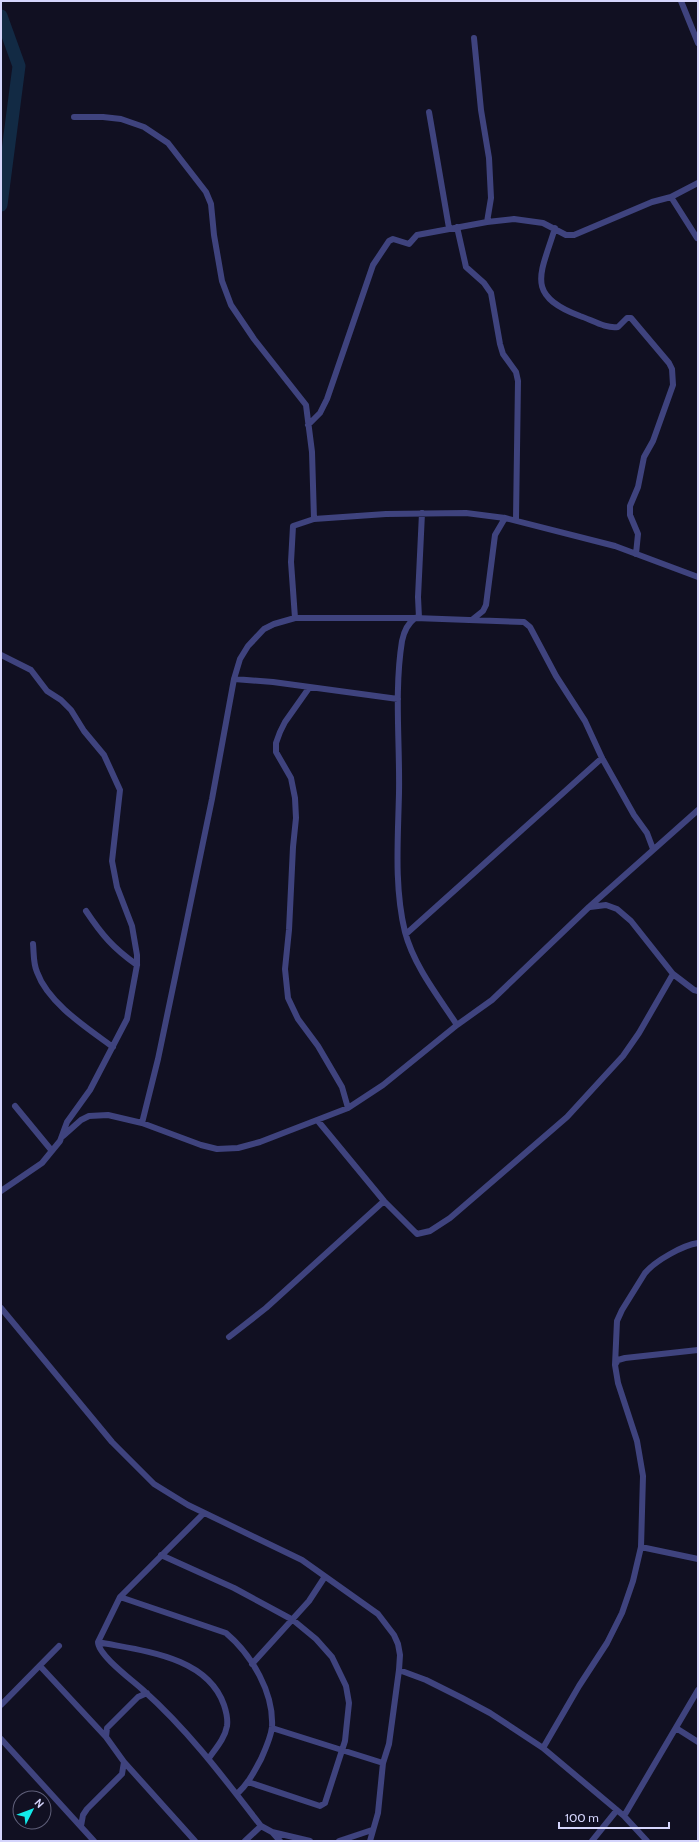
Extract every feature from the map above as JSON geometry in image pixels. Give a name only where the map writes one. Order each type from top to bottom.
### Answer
[{"type":"street","points":[[681,1],[698,43]]},
{"type":"street","points":[[474,38],[478,87],[489,158],[491,198],[487,222]]},
{"type":"street","points":[[429,112],[449,228]]},
{"type":"street","points":[[74,118],[103,117],[122,119],[144,127],[168,143],[200,183],[211,204],[214,234],[222,281],[231,305],[249,333],[306,406],[312,452],[314,519]]},
{"type":"street","points":[[308,425],[320,414],[327,399],[373,265],[387,242],[393,239],[409,244],[417,235],[449,228],[514,219],[543,222],[566,235],[580,233],[652,202],[670,197],[698,183]]},
{"type":"street","points":[[670,197],[697,238]]},
{"type":"street","points":[[457,227],[463,263],[469,271],[484,283],[491,293],[503,354],[516,372],[518,381],[516,519]]},
{"type":"street","points":[[555,228],[540,276],[542,288],[551,301],[562,309],[607,326],[618,327],[627,318],[631,318],[669,363],[672,369],[673,385],[653,441],[644,457],[638,487],[630,506],[630,514],[638,534],[636,554]]},
{"type":"street","points":[[294,618],[291,562],[293,526],[314,519],[422,513],[466,513],[516,519],[636,554],[698,577]]},
{"type":"street","points":[[417,618],[422,513]]},
{"type":"street","points":[[473,620],[483,611],[486,605],[495,535],[505,518]]},
{"type":"street","points":[[142,1123],[158,1059],[182,944],[212,799],[234,680],[240,659],[248,646],[264,629],[274,624],[294,618],[417,618],[520,621],[530,627],[556,676],[585,721],[602,758],[634,815],[647,833],[653,850]]},
{"type":"street","points":[[417,618],[407,625],[402,640],[398,699],[399,793],[397,834],[400,910],[412,951],[422,971],[457,1025]]},
{"type":"street","points":[[1,655],[31,670],[47,691],[61,700],[71,710],[84,731],[104,755],[120,790],[112,861],[117,886],[132,926],[136,942],[137,966],[127,1019],[90,1090],[67,1122],[63,1136]]},
{"type":"street","points":[[234,680],[273,682],[398,699]]},
{"type":"street","points":[[309,688],[282,727],[276,743],[276,752],[291,778],[295,798],[296,818],[285,969],[288,998],[298,1019],[318,1046],[342,1087],[348,1108]]},
{"type":"street","points":[[406,934],[602,758]]},
{"type":"street","points":[[1,1191],[42,1163],[63,1136],[81,1120],[95,1115],[108,1115],[142,1123],[186,1141],[217,1149],[238,1148],[260,1142],[318,1121],[348,1108],[401,1071],[457,1025],[496,996],[589,908],[698,810]]},
{"type":"street","points":[[589,908],[606,905],[617,909],[631,921],[673,974],[694,990],[698,991]]},
{"type":"street","points":[[86,911],[102,936],[117,951],[137,966]]},
{"type":"street","points":[[33,944],[34,964],[42,982],[66,1012],[113,1048]]},
{"type":"street","points":[[318,1121],[384,1201],[417,1234],[430,1231],[450,1218],[567,1117],[623,1056],[639,1034],[673,974]]},
{"type":"street","points":[[15,1106],[52,1151]]},
{"type":"street","points":[[229,1337],[266,1308],[384,1201]]},
{"type":"street","points":[[543,1748],[579,1686],[607,1643],[622,1613],[633,1581],[641,1547],[643,1476],[637,1441],[618,1383],[615,1365],[617,1321],[622,1310],[645,1273],[650,1268],[675,1251],[698,1243]]},
{"type":"street","points":[[1,1308],[112,1442],[149,1479],[167,1493],[295,1556],[324,1578],[372,1609],[383,1620],[398,1644],[400,1655],[389,1744],[383,1763],[379,1807],[370,1841]]},
{"type":"street","points":[[615,1365],[618,1360],[625,1358],[698,1350]]},
{"type":"street","points":[[204,1512],[120,1597],[98,1642],[99,1649],[147,1693],[209,1758],[261,1826],[272,1832],[310,1841]]},
{"type":"street","points":[[641,1547],[698,1559]]},
{"type":"street","points":[[161,1555],[234,1588],[293,1620],[325,1648],[346,1686],[349,1703],[342,1751],[325,1804],[323,1805],[248,1782]]},
{"type":"street","points":[[252,1664],[309,1601],[324,1578]]},
{"type":"street","points":[[120,1597],[226,1634],[234,1639],[252,1664],[269,1696],[272,1728],[261,1757],[248,1782],[237,1794]]},
{"type":"street","points":[[98,1642],[163,1656],[192,1668],[211,1682],[219,1693],[226,1712],[227,1725],[223,1737],[209,1758]]},
{"type":"street","points":[[1,1706],[59,1646]]},
{"type":"street","points":[[40,1666],[106,1737],[124,1762],[195,1841]]},
{"type":"street","points":[[399,1670],[426,1680],[490,1713],[543,1748],[624,1816],[647,1841]]},
{"type":"street","points":[[624,1816],[698,1690]]},
{"type":"street","points":[[106,1737],[107,1728],[138,1697],[147,1693]]},
{"type":"street","points":[[272,1728],[383,1763]]},
{"type":"street","points":[[676,1728],[698,1742]]},
{"type":"street","points":[[1,1739],[94,1841]]},
{"type":"street","points":[[80,1826],[83,1815],[87,1810],[122,1774],[124,1762]]},
{"type":"street","points":[[592,1841],[616,1810]]},
{"type":"street","points":[[245,1841],[261,1826]]},
{"type":"street","points":[[339,1841],[372,1830]]},
{"type":"street","points":[[272,1832],[280,1841]]},
{"type":"waterway","points":[[1,16],[19,66],[1,205]]}]
